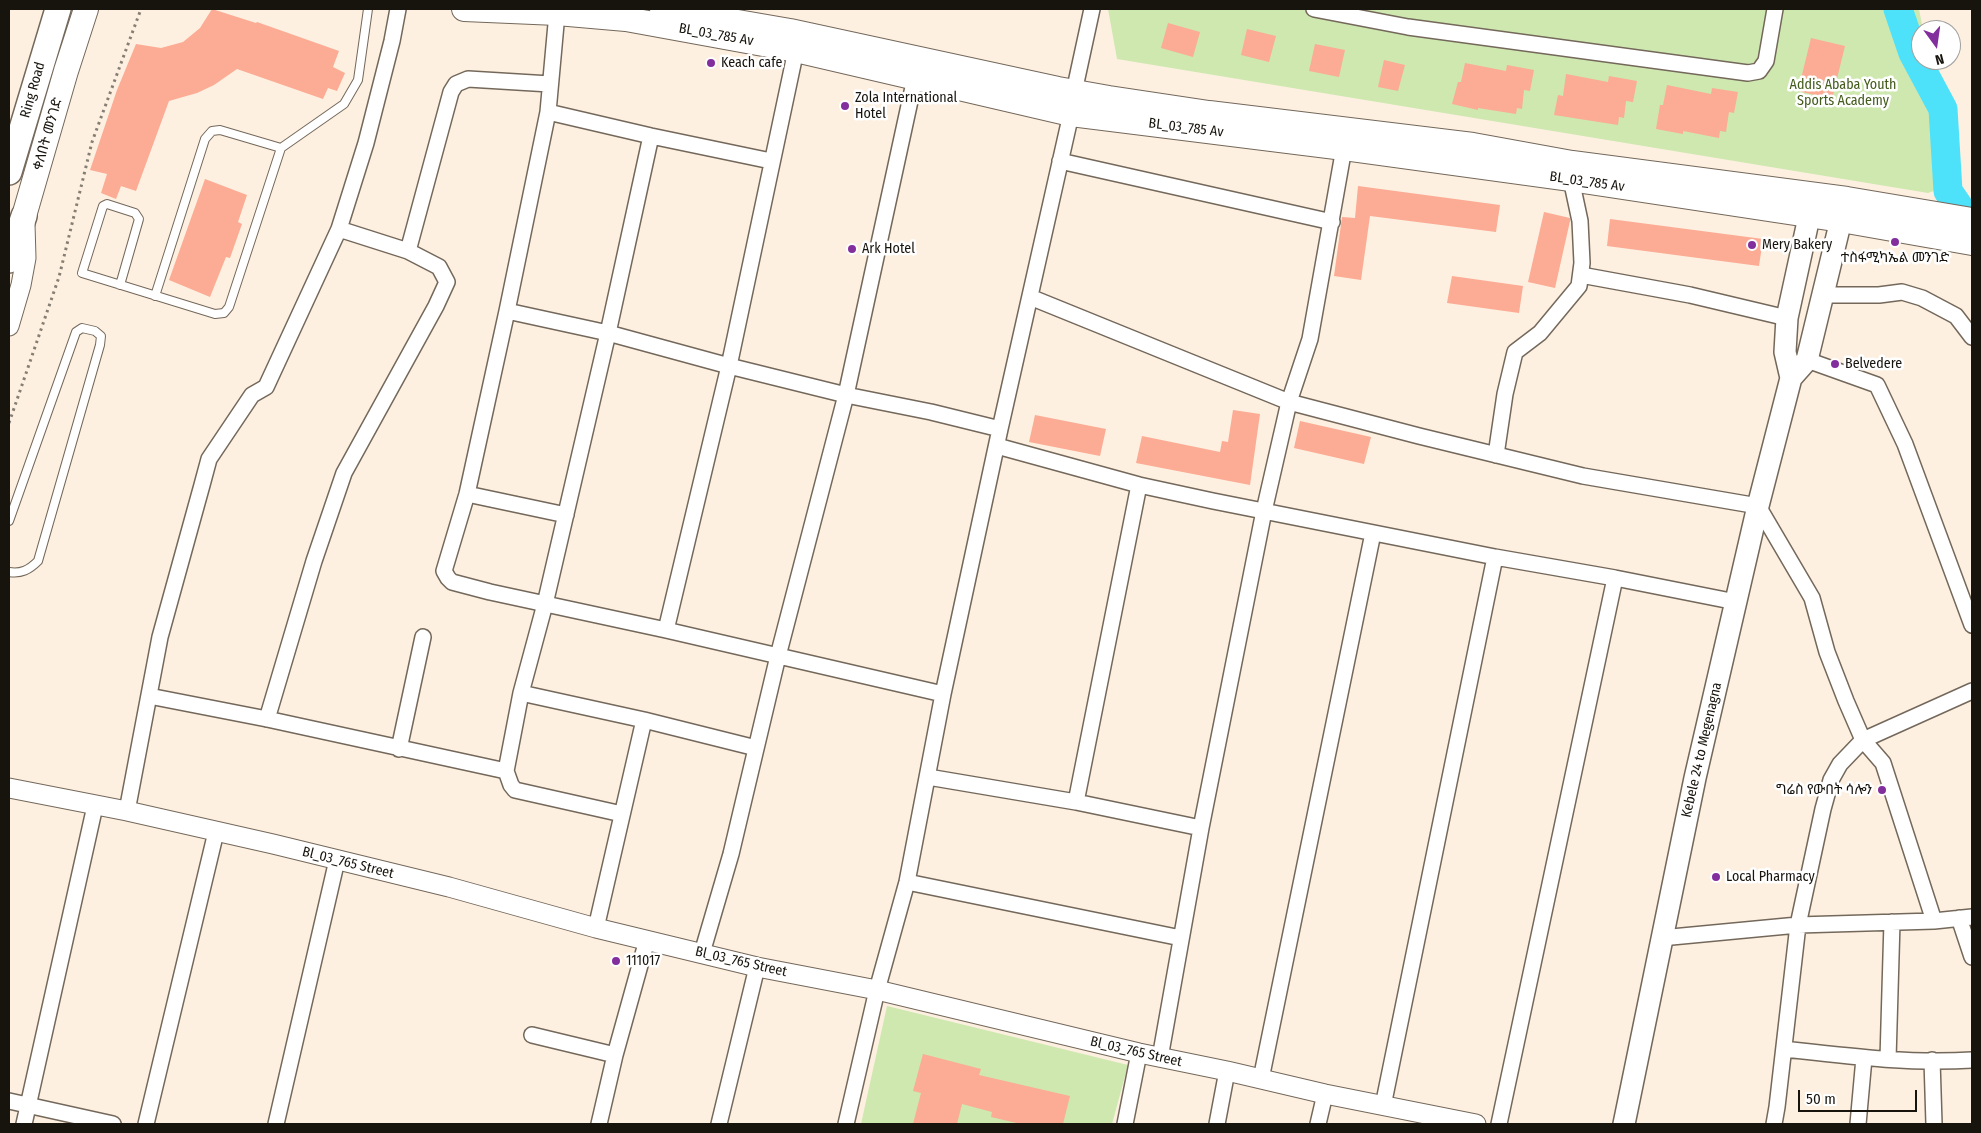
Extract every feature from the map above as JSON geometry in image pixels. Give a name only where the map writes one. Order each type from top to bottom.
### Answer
[{"type":"highway","name":"Ring Road","points":[[9,172],[58,9]]},
{"type":"highway","name":"ቀለበት መንገድ","points":[[9,260],[24,216]]},
{"type":"main road","name":"ቀለበት መንገድ","points":[[24,216],[86,9]]},
{"type":"main road","name":"BL_03_785 Av","points":[[464,9],[626,18],[796,50],[915,78],[1344,148],[1572,171],[1919,211],[1972,220]]},
{"type":"main road","name":"BL_03_785 Av","points":[[662,9],[790,31],[1073,103],[1209,113],[1473,145],[1572,171],[1698,198],[1809,217],[1841,220],[1972,244]]},
{"type":"main road","points":[[1790,378],[1785,352],[1787,318],[1809,217]]},
{"type":"main road","points":[[1790,378],[1807,360],[1841,220]]},
{"type":"main road","name":"Kebele 24 to Megenagna","points":[[1624,1124],[1695,778],[1758,506],[1790,378]]},
{"type":"street","points":[[127,811],[160,637],[209,459],[252,395],[266,387],[339,230],[366,143],[398,9]]},
{"type":"street","points":[[846,1124],[877,990],[907,882],[943,694],[1092,9]]},
{"type":"street","points":[[1314,9],[1408,27],[1748,73],[1759,71],[1766,61],[1775,9]]},
{"type":"street","points":[[557,13],[548,112],[508,311],[467,494],[444,570],[448,578],[452,582],[490,592],[666,630],[943,694]]},
{"type":"street","points":[[666,630],[729,366],[796,50]]},
{"type":"street","points":[[702,953],[731,854],[778,656],[846,395],[915,78]]},
{"type":"street","points":[[408,251],[451,92],[456,84],[468,79],[550,84]]},
{"type":"street","points":[[548,112],[771,161]]},
{"type":"street","points":[[622,814],[515,790],[506,771],[521,693],[566,515],[651,136]]},
{"type":"street","points":[[1160,1058],[1201,828],[1264,511],[1289,402],[1310,339],[1344,148]]},
{"type":"street","points":[[1060,161],[1332,222]]},
{"type":"street","points":[[1496,455],[1504,394],[1515,352],[1540,333],[1579,286],[1582,263],[1580,222],[1572,171]]},
{"type":"street","points":[[9,326],[21,285],[26,258],[24,216]]},
{"type":"street","points":[[267,719],[314,561],[344,473],[436,306],[447,282],[439,268],[408,251],[339,230]]},
{"type":"street","points":[[1581,275],[1690,295],[1787,318]]},
{"type":"street","points":[[1823,295],[1879,295],[1902,292],[1915,296],[1956,316],[1972,337]]},
{"type":"street","points":[[1030,296],[1289,402],[1583,476],[1758,506],[1812,598],[1827,652],[1863,740],[1883,763],[1934,921]]},
{"type":"street","points":[[508,311],[608,333],[846,395],[931,412],[1000,429]]},
{"type":"street","points":[[1807,360],[1877,385],[1905,444],[1972,625]]},
{"type":"street","points":[[997,446],[1139,485],[1495,558],[1615,578],[1736,602]]},
{"type":"street","points":[[1076,802],[1139,485]]},
{"type":"street","points":[[467,494],[566,515]]},
{"type":"street","points":[[1261,1079],[1373,533]]},
{"type":"street","points":[[1383,1106],[1495,558]]},
{"type":"street","points":[[1499,1124],[1615,578]]},
{"type":"street","points":[[399,749],[423,637]]},
{"type":"street","points":[[1774,1124],[1798,926],[1831,780],[1840,764],[1863,740],[1972,691]]},
{"type":"street","points":[[521,693],[644,720],[756,748]]},
{"type":"street","points":[[149,696],[267,719],[506,771]]},
{"type":"street","points":[[596,928],[644,720]]},
{"type":"street","points":[[928,777],[1076,802],[1201,828]]},
{"type":"street","name":"Bl_03_765 Street","points":[[9,788],[127,811],[449,887],[596,928],[757,967],[877,990],[1160,1058],[1227,1071],[1325,1094],[1476,1124]]},
{"type":"street","points":[[24,1124],[95,806]]},
{"type":"street","points":[[146,1124],[216,832]]},
{"type":"street","points":[[276,1124],[336,860]]},
{"type":"street","points":[[907,882],[1181,938]]},
{"type":"street","points":[[1661,938],[1798,926],[1966,918],[1972,957]]},
{"type":"street","points":[[1888,1060],[1892,922]]},
{"type":"street","points":[[599,1124],[615,1055],[646,940]]},
{"type":"street","points":[[719,1124],[757,967]]},
{"type":"street","points":[[532,1035],[615,1055]]},
{"type":"street","points":[[1784,1049],[1888,1060],[1972,1060]]},
{"type":"street","points":[[1125,1124],[1139,1053]]},
{"type":"street","points":[[1858,1124],[1864,1058]]},
{"type":"street","points":[[1932,1060],[1934,1124]]},
{"type":"street","points":[[1217,1124],[1227,1071]]},
{"type":"street","points":[[1318,1124],[1325,1094]]},
{"type":"street","points":[[9,1101],[113,1124]]},
{"type":"lane","points":[[120,285],[138,219],[135,213],[106,204],[103,206],[82,273],[120,285],[155,296],[215,314],[224,313],[228,307],[281,148],[344,104],[358,80],[368,9]]},
{"type":"lane","points":[[155,296],[205,139],[212,131],[220,130],[281,148]]},
{"type":"lane","points":[[9,520],[76,332],[82,328],[95,331],[100,336],[100,345],[38,561],[30,570],[16,573],[9,572]]},
{"type":"path","points":[[9,423],[59,277],[92,142],[141,9]]},
{"type":"green space","name":"Addis Ababa Youth Sports Academy","points":[[1108,9],[1919,9],[1921,20],[1911,20],[1911,70],[1931,70],[1946,116],[1942,188],[1928,193],[1117,59]]},
{"type":"green space","points":[[887,1006],[1128,1065],[1112,1124],[861,1124]]},
{"type":"building","points":[[212,9],[257,22],[339,51],[333,67],[345,73],[337,91],[328,88],[323,99],[237,69],[214,85],[197,93],[169,101],[136,191],[121,186],[116,199],[101,193],[107,174],[90,170],[117,90],[136,44],[161,48],[183,42],[200,28]]},
{"type":"building","points":[[1168,23],[1200,32],[1193,57],[1161,48]]},
{"type":"building","points":[[1247,29],[1276,36],[1269,62],[1241,55]]},
{"type":"building","points":[[1811,38],[1845,46],[1832,99],[1798,91]]},
{"type":"building","points":[[1315,44],[1345,50],[1339,77],[1309,71]]},
{"type":"building","points":[[1384,60],[1405,65],[1398,91],[1378,87]]},
{"type":"building","points":[[1465,63],[1506,71],[1507,65],[1534,70],[1530,91],[1524,90],[1522,109],[1517,108],[1516,114],[1478,108],[1478,110],[1452,104],[1458,82],[1461,82]]},
{"type":"building","points":[[1566,74],[1608,82],[1609,76],[1637,81],[1633,102],[1626,101],[1624,118],[1619,117],[1618,125],[1554,115],[1558,95],[1563,96]]},
{"type":"building","points":[[1667,85],[1711,94],[1712,88],[1738,92],[1734,113],[1729,112],[1726,132],[1720,131],[1719,138],[1683,131],[1683,134],[1656,129],[1660,105],[1663,105]]},
{"type":"building","points":[[205,179],[247,195],[238,222],[242,224],[230,258],[226,257],[210,297],[169,280]]},
{"type":"building","points":[[1358,186],[1500,205],[1496,232],[1370,216],[1361,280],[1334,276],[1342,217],[1355,218]]},
{"type":"building","points":[[1544,212],[1570,218],[1555,288],[1528,282]]},
{"type":"building","points":[[1610,219],[1763,239],[1759,266],[1607,246]]},
{"type":"building","points":[[1452,276],[1523,286],[1519,313],[1447,303]]},
{"type":"building","points":[[1233,410],[1260,414],[1250,485],[1136,463],[1142,436],[1220,452],[1222,441],[1228,442]]},
{"type":"building","points":[[1035,415],[1106,429],[1100,456],[1029,442]]},
{"type":"building","points":[[1300,421],[1371,437],[1364,464],[1294,448]]},
{"type":"building","points":[[923,1054],[981,1069],[979,1075],[1070,1096],[1063,1124],[1021,1124],[991,1117],[992,1112],[962,1104],[957,1124],[913,1124],[921,1093],[913,1091]]},
{"type":"waterway","points":[[1898,9],[1913,53],[1943,109],[1948,191],[1972,226]]},
{"type":"place","name":"Keach cafe","points":[[711,63]]},
{"type":"place","name":"Zola International Hotel","points":[[845,106]]},
{"type":"place","name":"ተስፋሚካኤል መንገድ","points":[[1895,242]]},
{"type":"place","name":"Mery Bakery","points":[[1752,245]]},
{"type":"place","name":"Ark Hotel","points":[[852,249]]},
{"type":"place","name":"Belvedere","points":[[1835,364]]},
{"type":"place","name":"ግሬስ የውበት ሳሎን","points":[[1882,790]]},
{"type":"place","name":"Local Pharmacy","points":[[1716,877]]},
{"type":"place","name":"111017","points":[[616,961]]}]
